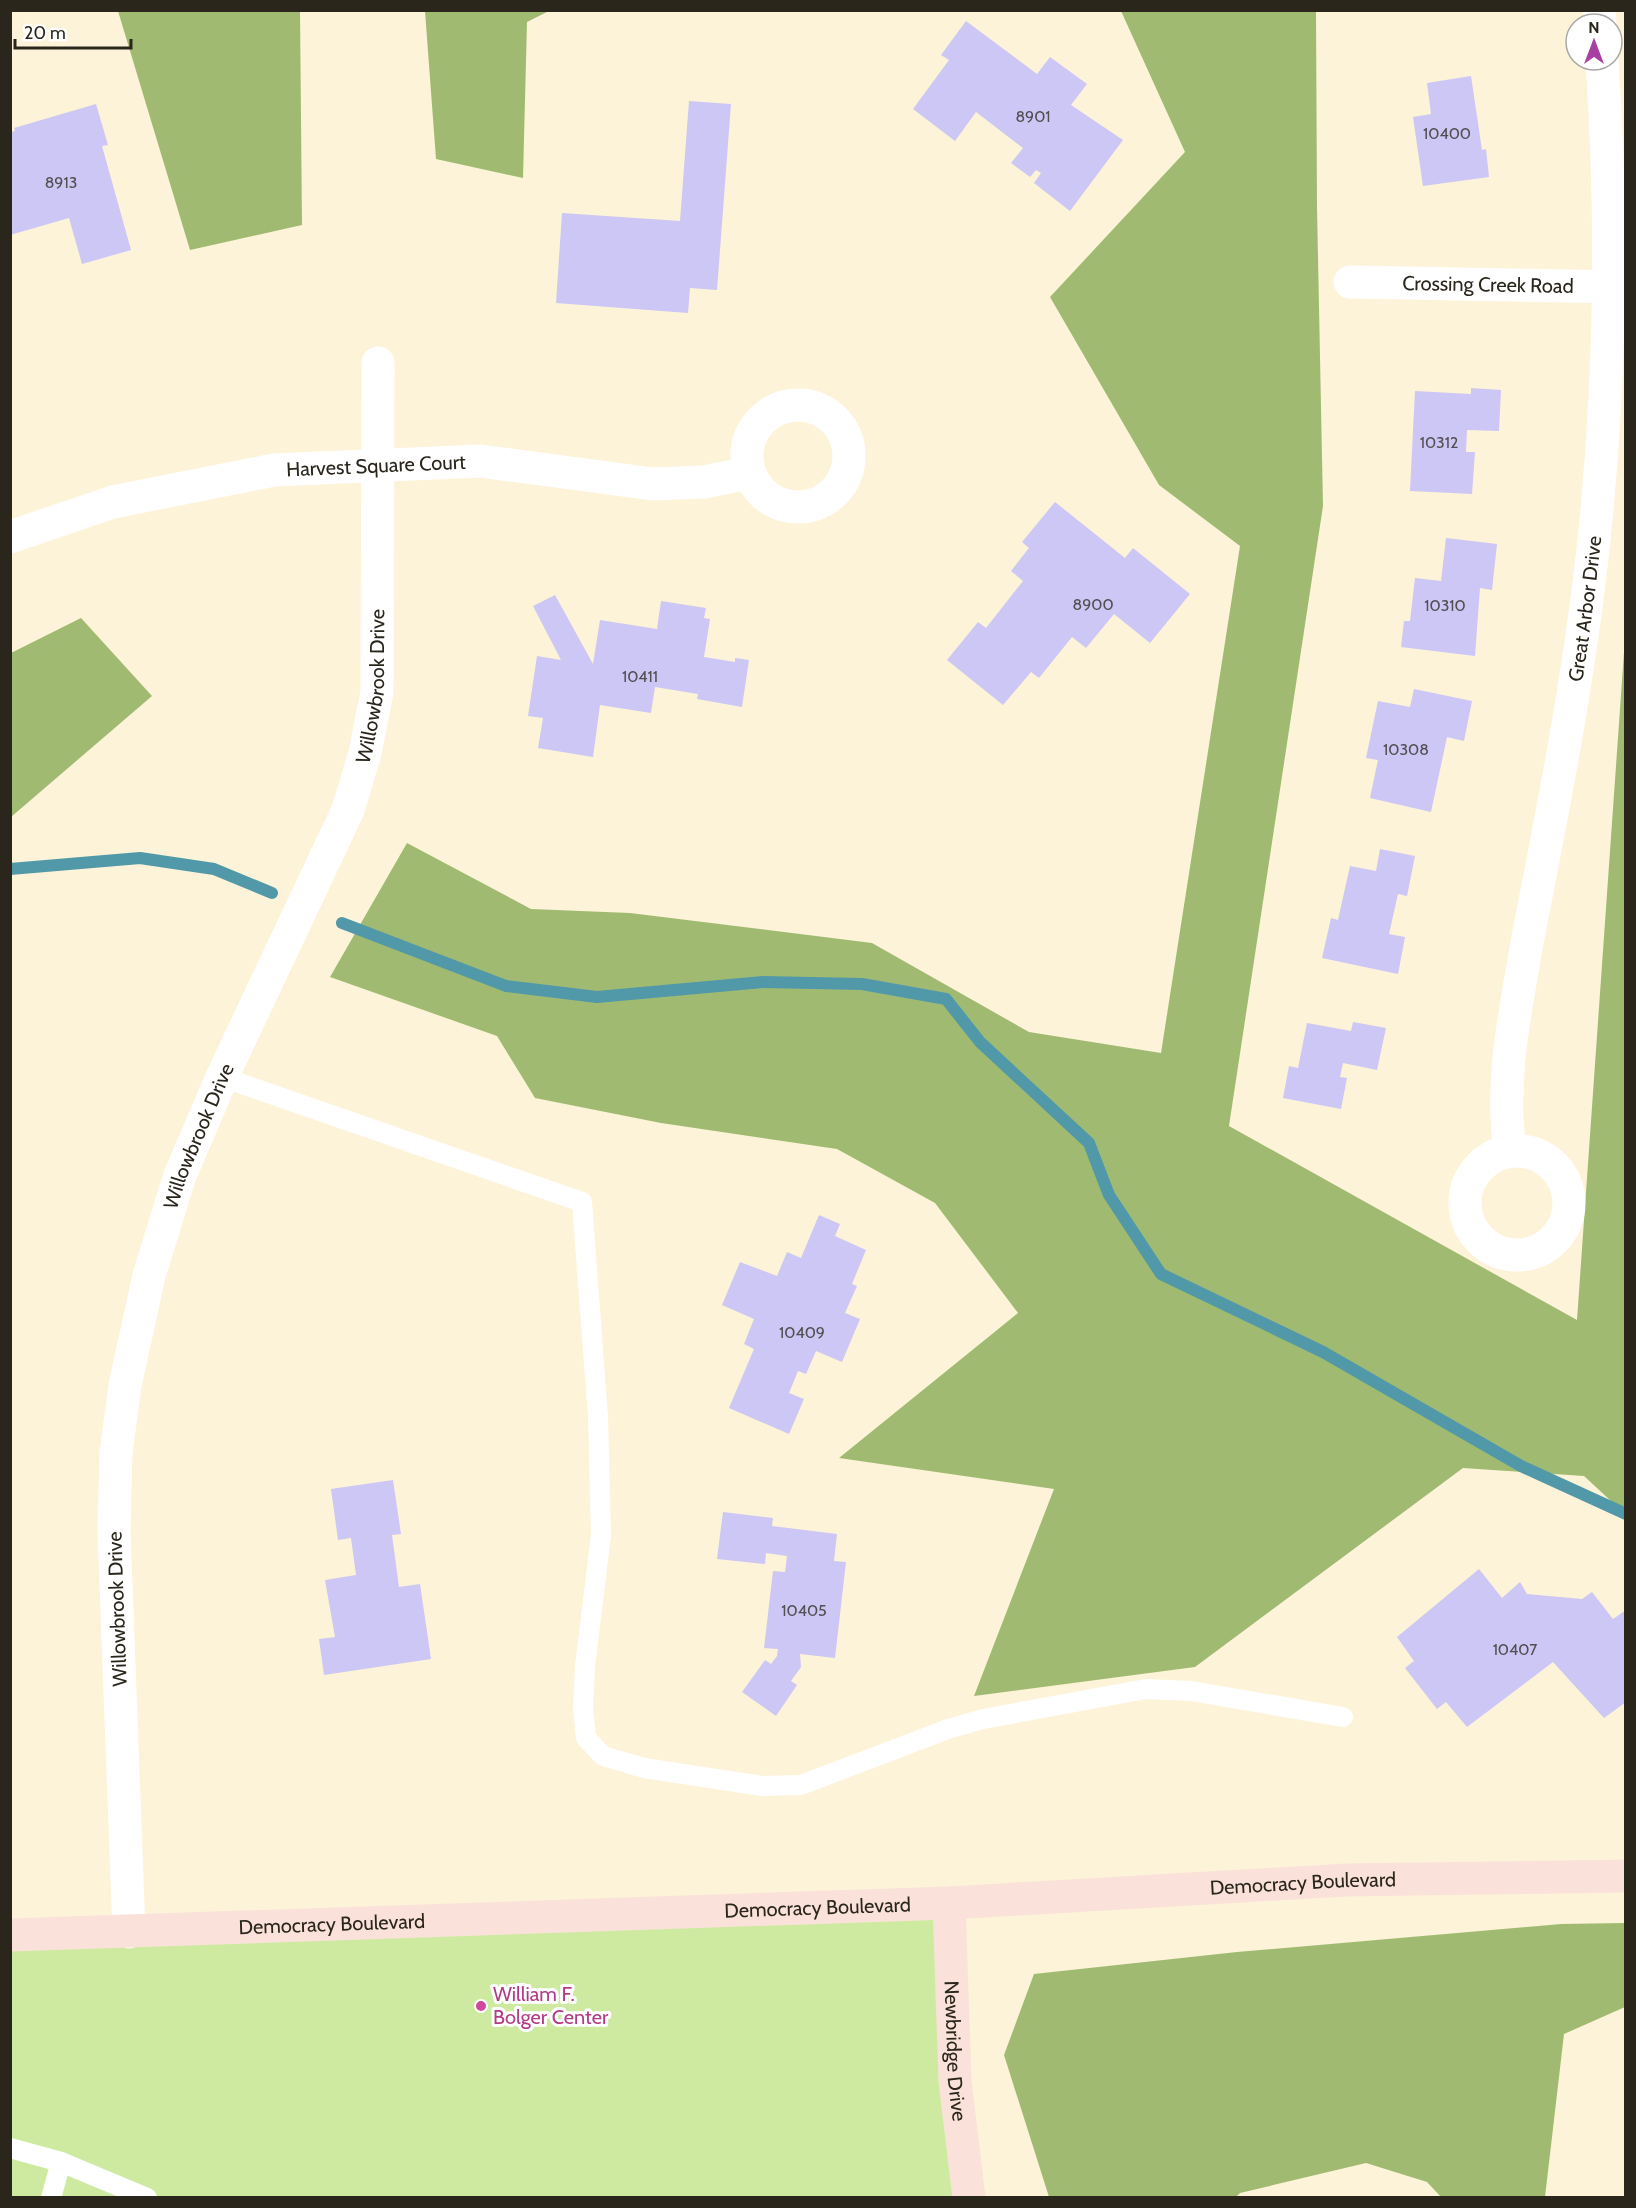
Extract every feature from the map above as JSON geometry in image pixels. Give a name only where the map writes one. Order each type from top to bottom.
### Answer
[{"type":"main road","name":"Democracy Boulevard","points":[[10,1935],[949,1903],[1346,1880],[1626,1876]]},
{"type":"main road","name":"Newbridge Drive","points":[[949,1903],[955,2081],[969,2198]]},
{"type":"street","name":"Great Arbor Drive","points":[[1510,1151],[1505,1115],[1505,1087],[1514,1018],[1574,688],[1591,564],[1616,286],[1603,72]]},
{"type":"street","name":"Crossing Creek Road","points":[[1350,282],[1616,286]]},
{"type":"street","name":"Willowbrook Drive","points":[[129,1932],[114,1530],[116,1453],[125,1385],[149,1276],[179,1178],[222,1077],[348,810],[365,753],[377,692],[378,363]]},
{"type":"street","name":"Harvest Square Court","points":[[10,537],[113,502],[274,470],[480,461],[653,484],[704,482],[749,473]]},
{"type":"lane","points":[[222,1077],[582,1203],[598,1417],[601,1535],[585,1666],[583,1708],[586,1738],[603,1756],[644,1768],[762,1786],[801,1785],[948,1729],[983,1719],[1146,1689],[1191,1691],[1343,1717]]},
{"type":"lane","points":[[10,2148],[61,2162],[147,2198]]},
{"type":"lane","points":[[51,2198],[61,2162]]},
{"type":"green space","points":[[118,11],[300,11],[302,225],[190,250]]},
{"type":"green space","points":[[425,11],[549,11],[527,22],[523,178],[436,159]]},
{"type":"green space","points":[[1121,11],[1316,11],[1323,506],[1229,1126],[1577,1320],[1625,638],[1625,1514],[1584,1476],[1463,1468],[1195,1667],[974,1696],[1054,1489],[839,1458],[1018,1313],[935,1203],[837,1149],[661,1123],[535,1098],[497,1036],[330,977],[407,843],[531,909],[630,913],[872,943],[1029,1032],[1161,1053],[1240,546],[1159,485],[1050,297],[1185,152]]},
{"type":"green space","points":[[81,618],[152,696],[11,817],[11,653]]},
{"type":"green space","name":"William F. Bolger Center","points":[[949,1903],[976,2197],[11,2197],[10,1931]]},
{"type":"green space","points":[[1625,1923],[1625,2007],[1564,2034],[1545,2197],[1441,2197],[1427,2182],[1366,2163],[1240,2193],[1236,2197],[1049,2197],[1004,2055],[1034,1974],[1237,1952],[1561,1924]]},
{"type":"building","points":[[966,21],[1037,74],[1050,57],[1087,84],[1071,105],[1123,140],[1070,211],[1034,183],[1041,173],[1036,170],[1030,177],[1011,163],[1023,148],[976,112],[955,141],[913,109],[949,60],[941,55]]},
{"type":"building","points":[[1471,76],[1482,150],[1486,149],[1489,177],[1423,186],[1413,117],[1431,114],[1427,83]]},
{"type":"building","points":[[689,101],[731,104],[717,290],[690,288],[688,313],[556,303],[562,213],[680,221]]},
{"type":"building","points":[[96,104],[108,145],[102,146],[131,250],[82,264],[69,218],[10,235],[10,132],[15,131],[14,128]]},
{"type":"building","points":[[1471,388],[1501,390],[1499,431],[1467,430],[1466,452],[1475,452],[1472,494],[1410,491],[1415,391],[1471,394]]},
{"type":"building","points":[[1055,502],[1125,558],[1133,548],[1190,594],[1150,643],[1114,614],[1086,648],[1072,637],[1039,678],[1031,672],[1003,705],[947,660],[978,622],[986,628],[1023,581],[1011,571],[1029,548],[1022,542]]},
{"type":"building","points":[[1446,538],[1497,544],[1492,590],[1480,588],[1475,656],[1401,647],[1404,621],[1410,621],[1415,578],[1441,581]]},
{"type":"building","points":[[555,595],[593,664],[600,620],[657,629],[661,601],[706,608],[704,618],[710,619],[704,657],[735,662],[735,658],[749,660],[742,707],[697,699],[698,694],[655,687],[651,713],[600,705],[593,757],[538,748],[543,718],[528,716],[537,656],[561,660],[533,606]]},
{"type":"building","points":[[1414,689],[1472,701],[1464,741],[1447,737],[1431,812],[1370,798],[1378,760],[1366,758],[1378,701],[1410,707]]},
{"type":"building","points":[[1380,849],[1415,856],[1407,896],[1398,894],[1389,934],[1405,937],[1398,974],[1322,958],[1331,918],[1338,920],[1350,866],[1376,871]]},
{"type":"building","points":[[1353,1022],[1386,1028],[1377,1070],[1343,1063],[1340,1077],[1347,1078],[1341,1109],[1283,1098],[1289,1066],[1298,1068],[1307,1023],[1351,1031]]},
{"type":"building","points":[[819,1215],[840,1224],[835,1236],[866,1250],[852,1284],[857,1286],[845,1313],[860,1319],[842,1362],[816,1351],[806,1374],[798,1371],[789,1393],[804,1399],[789,1434],[729,1408],[754,1349],[744,1344],[754,1319],[722,1305],[740,1262],[777,1276],[787,1252],[801,1258]]},
{"type":"building","points":[[393,1480],[401,1534],[392,1535],[399,1587],[420,1584],[431,1659],[324,1675],[319,1639],[335,1637],[325,1580],[356,1575],[351,1538],[338,1540],[331,1489]]},
{"type":"building","points":[[723,1512],[773,1518],[772,1526],[837,1534],[834,1561],[846,1562],[835,1658],[800,1654],[801,1667],[791,1681],[797,1685],[776,1716],[742,1692],[765,1660],[771,1664],[777,1656],[778,1649],[764,1648],[773,1571],[785,1572],[787,1556],[766,1553],[765,1564],[717,1559]]},
{"type":"building","points":[[1479,1569],[1502,1598],[1520,1582],[1527,1594],[1582,1599],[1592,1592],[1613,1619],[1626,1610],[1626,1702],[1604,1718],[1553,1662],[1467,1727],[1446,1702],[1437,1709],[1405,1668],[1414,1661],[1397,1637]]},
{"type":"waterway","points":[[10,869],[140,858],[214,869],[272,893]]},
{"type":"waterway","points":[[342,923],[506,986],[597,997],[763,982],[862,984],[946,999],[980,1042],[1089,1143],[1109,1195],[1161,1274],[1323,1352],[1521,1466],[1626,1514]]},
{"type":"place","name":"William F. Bolger Center","points":[[481,2006]]}]
